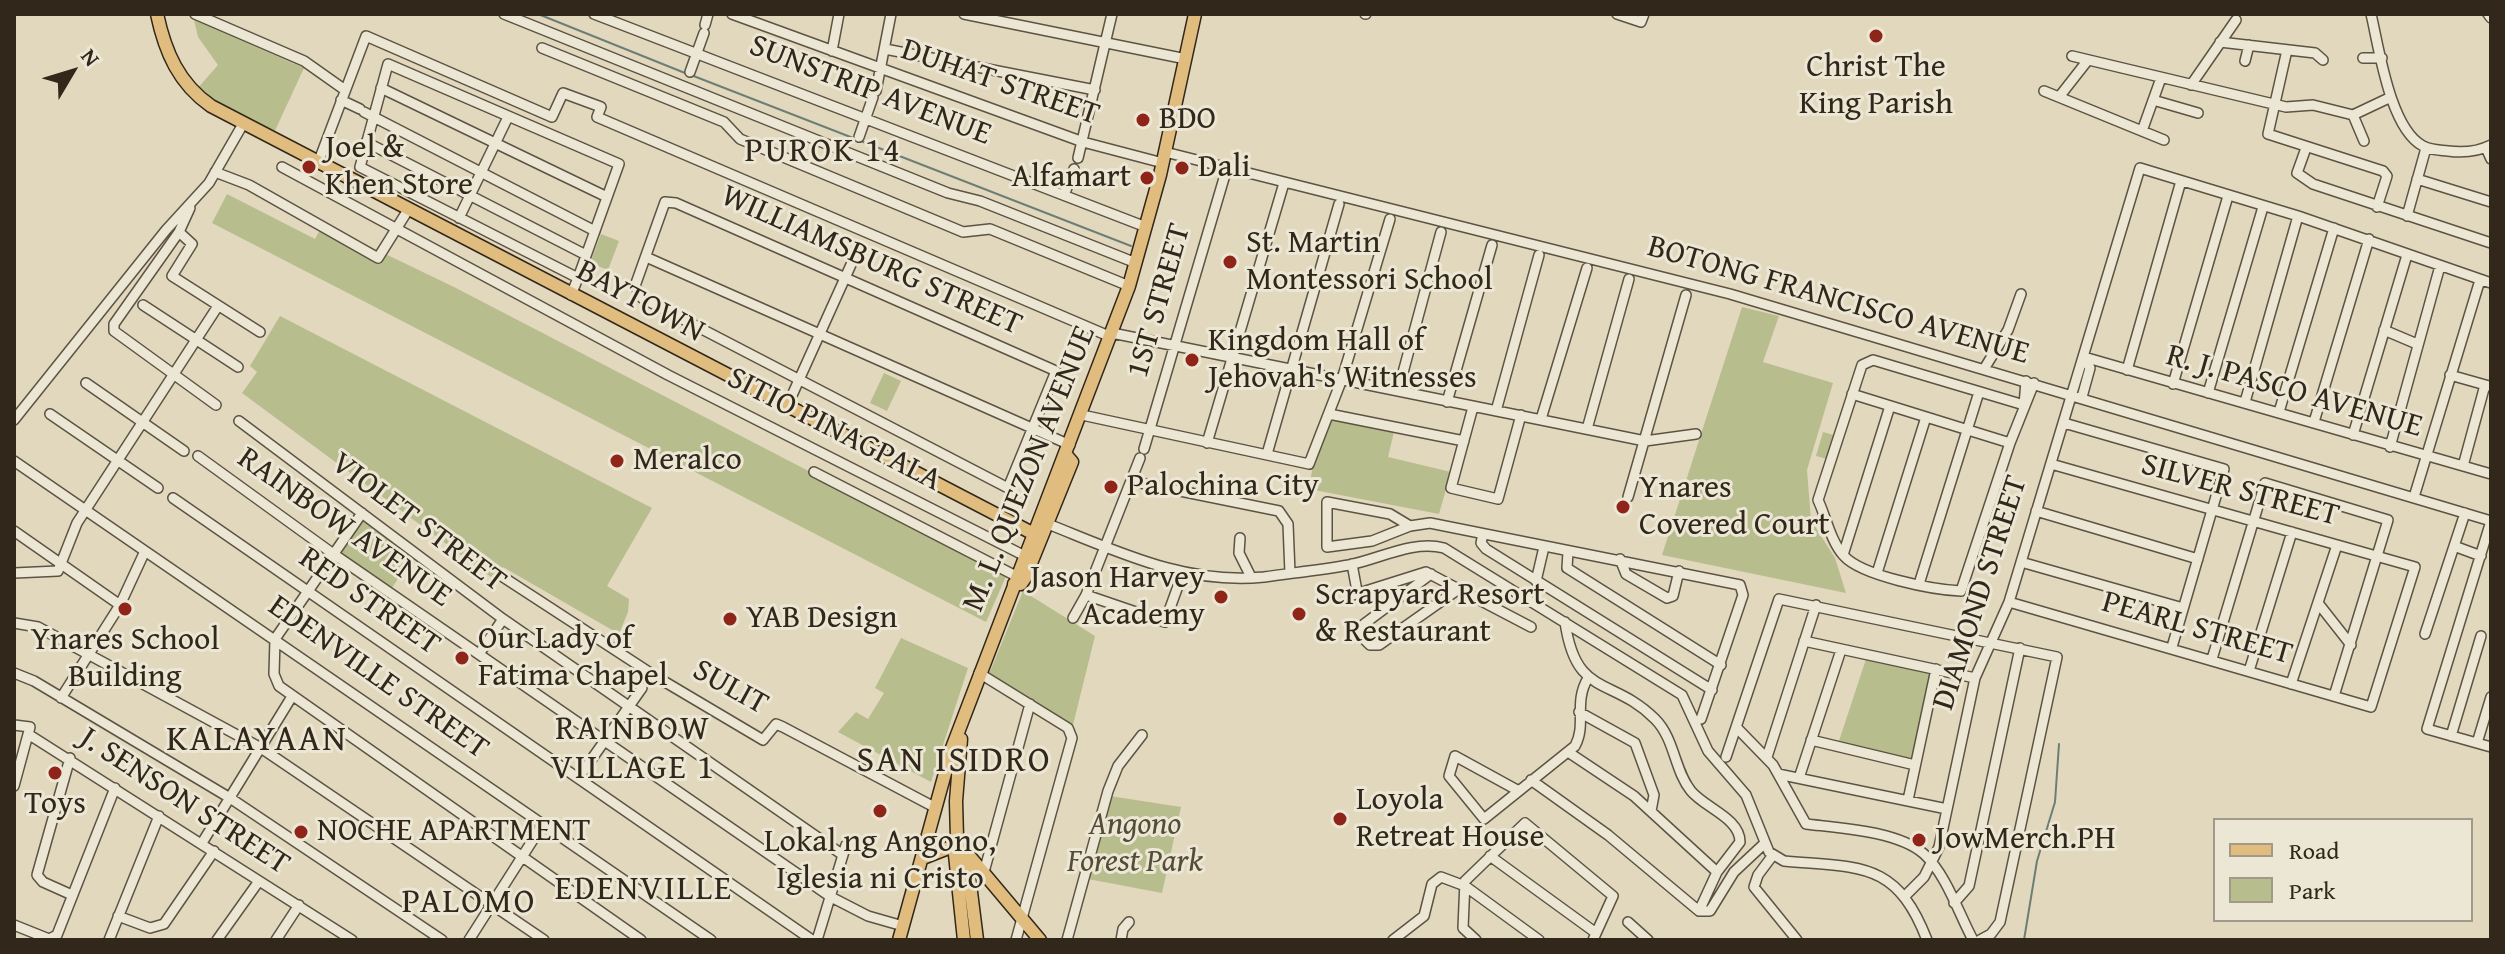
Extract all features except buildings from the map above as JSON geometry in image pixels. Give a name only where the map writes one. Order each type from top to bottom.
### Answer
[{"type":"main road","name":"BAYTOWN","points":[[157,14],[169,55],[180,76],[200,98],[223,113],[1034,534]]},
{"type":"main road","name":"M. L. QUEZON AVENUE","points":[[899,940],[936,808],[979,673],[1082,415],[1129,286],[1164,158],[1195,14]]},
{"type":"main road","points":[[1015,580],[1021,584],[1025,578],[1048,524],[1072,462],[1068,450]]},
{"type":"main road","points":[[964,716],[956,790],[955,843],[970,935]]},
{"type":"main road","points":[[955,843],[984,872],[1040,940]]},
{"type":"main road","points":[[923,858],[955,843]]},
{"type":"main road","points":[[966,852],[970,935]]},
{"type":"street","points":[[195,14],[304,61],[366,113],[595,231]]},
{"type":"street","points":[[504,14],[948,193],[980,201],[1136,263]]},
{"type":"street","name":"SUNSTRIP AVENUE","points":[[594,14],[1147,223]]},
{"type":"street","points":[[690,72],[708,14]]},
{"type":"street","name":"DUHAT STREET","points":[[732,14],[1083,142],[1164,158]]},
{"type":"street","points":[[832,51],[839,14]]},
{"type":"street","points":[[859,137],[875,94],[891,14]]},
{"type":"street","points":[[964,14],[1186,59]]},
{"type":"street","points":[[1078,158],[1112,14]]},
{"type":"street","points":[[1617,14],[1642,18]]},
{"type":"street","points":[[2371,14],[2391,97],[2413,138],[2426,148],[2470,152],[2488,147],[2491,159]]},
{"type":"street","points":[[2191,85],[2236,20]]},
{"type":"street","points":[[318,163],[366,36],[552,117],[563,93],[601,107],[597,117],[1111,335],[1645,441],[1696,434]]},
{"type":"street","points":[[2220,42],[2315,53],[2323,60]]},
{"type":"street","points":[[2245,61],[2249,45]]},
{"type":"street","points":[[542,48],[724,122],[740,139],[963,232],[990,229],[1129,286]]},
{"type":"street","points":[[885,49],[1095,90]]},
{"type":"street","points":[[2287,50],[2268,134],[2383,171],[2387,176],[2377,207]]},
{"type":"street","points":[[2072,56],[2273,105],[2313,105],[2353,115],[2391,97]]},
{"type":"street","points":[[2363,58],[2382,58]]},
{"type":"street","points":[[2059,97],[2088,60]]},
{"type":"street","points":[[571,295],[578,278],[619,164],[388,64],[381,88],[366,113],[366,142],[360,167],[578,278]]},
{"type":"street","points":[[2142,131],[2161,78]]},
{"type":"street","points":[[381,88],[607,197]]},
{"type":"street","points":[[2044,91],[2164,140]]},
{"type":"street","points":[[2153,100],[2198,113]]},
{"type":"street","points":[[2353,115],[2364,141]]},
{"type":"street","points":[[459,218],[508,117]]},
{"type":"street","points":[[14,420],[166,230],[193,202],[243,124]]},
{"type":"street","points":[[366,142],[586,255]]},
{"type":"street","points":[[2306,148],[2297,173],[2313,184],[2491,243]]},
{"type":"street","points":[[2407,216],[2426,148]]},
{"type":"street","name":"BOTONG FRANCISCO AVENUE","points":[[1164,158],[1227,168],[1730,294],[2078,395],[2491,521]]},
{"type":"street","name":"SITIO PINAGPALA","points":[[282,167],[668,375],[1025,556]]},
{"type":"street","name":"1ST STREET","points":[[1073,618],[1086,595],[1142,454],[1227,168]]},
{"type":"street","name":"DIAMOND STREET","points":[[1906,895],[1932,863],[1975,678],[2009,602],[2064,423],[2090,368],[2084,357],[2140,168],[2181,181]]},
{"type":"street","points":[[1065,193],[1074,169]]},
{"type":"street","points":[[215,172],[249,185],[378,258],[408,210]]},
{"type":"street","points":[[2417,179],[2491,202]]},
{"type":"street","points":[[2127,370],[2181,181],[2369,239],[2491,283]]},
{"type":"street","points":[[1207,443],[1284,183]]},
{"type":"street","points":[[2173,384],[2228,196]]},
{"type":"street","points":[[193,202],[179,232],[114,324],[114,331],[216,405]]},
{"type":"street","name":"WILLIAMSBURG STREET","points":[[646,257],[665,202],[676,203],[1056,371],[1032,428]]},
{"type":"street","points":[[1267,454],[1339,204]]},
{"type":"street","points":[[2208,393],[2263,207]]},
{"type":"street","points":[[2245,402],[2298,216]]},
{"type":"street","points":[[1082,415],[1309,464],[1342,379],[1390,219]]},
{"type":"street","points":[[2279,412],[2334,228]]},
{"type":"street","points":[[179,232],[192,244],[172,276],[260,332]]},
{"type":"street","points":[[1398,391],[1441,232]]},
{"type":"street","points":[[2314,422],[2369,239]]},
{"type":"street","points":[[1447,402],[1492,245]]},
{"type":"street","points":[[1496,411],[1539,255]]},
{"type":"street","points":[[2353,435],[2407,255]]},
{"type":"street","points":[[1032,428],[1008,488],[642,298],[636,291],[646,257],[1032,428],[1068,450]]},
{"type":"street","points":[[789,402],[854,258]]},
{"type":"street","points":[[2390,447],[2440,266]]},
{"type":"street","points":[[1541,419],[1587,268]]},
{"type":"street","points":[[1587,429],[1629,279]]},
{"type":"street","points":[[2414,497],[2480,280]]},
{"type":"street","points":[[1984,369],[2008,330],[2021,294]]},
{"type":"street","points":[[1628,497],[1686,295]]},
{"type":"street","points":[[143,305],[238,367]]},
{"type":"street","points":[[14,573],[46,574],[58,571],[85,510],[218,306]]},
{"type":"street","points":[[2384,330],[2417,344]]},
{"type":"street","name":"R. J. PASCO AVENUE","points":[[2084,357],[2491,474]]},
{"type":"street","points":[[2024,405],[1873,360],[1862,365],[1818,500],[1843,555],[1855,566],[1877,573],[1961,591],[2024,405],[2030,382]]},
{"type":"street","points":[[2450,375],[2488,386],[2463,466]]},
{"type":"street","points":[[86,383],[184,451]]},
{"type":"street","points":[[1919,584],[1979,392]]},
{"type":"street","points":[[1852,394],[2010,443]]},
{"type":"street","points":[[1843,555],[1890,406]]},
{"type":"street","points":[[1473,407],[1451,488],[1498,499],[1521,415]]},
{"type":"street","points":[[50,414],[158,488]]},
{"type":"street","points":[[1329,414],[1464,441]]},
{"type":"street","points":[[1877,573],[1926,417]]},
{"type":"street","name":"VIOLET STREET","points":[[239,421],[503,619],[628,708],[844,850],[831,897]]},
{"type":"street","points":[[2064,423],[2224,469],[2172,647]]},
{"type":"street","name":"RAINBOW AVENUE","points":[[198,456],[332,553],[831,897],[868,916],[903,926]]},
{"type":"street","name":"EDENVILLE STREET","points":[[14,461],[711,940]]},
{"type":"street","name":"SILVER STREET","points":[[2051,464],[2211,512],[2254,521],[2415,567],[2371,707]]},
{"type":"street","points":[[814,472],[1015,580]]},
{"type":"street","points":[[1131,481],[1279,511],[1288,524],[1290,573]]},
{"type":"street","points":[[2212,659],[2265,483],[2388,520],[2334,696]]},
{"type":"street","name":"RED STREET","points":[[173,498],[814,940]]},
{"type":"street","points":[[1410,526],[1390,514],[1327,502],[1327,547],[1372,541],[1410,526],[1430,523],[1740,585],[1744,589],[1701,719]]},
{"type":"street","points":[[2036,511],[2198,559]]},
{"type":"street","points":[[362,513],[275,639],[274,674],[291,698],[641,940]]},
{"type":"street","points":[[2425,634],[2465,513]]},
{"type":"street","points":[[2491,521],[2427,729],[2491,747]]},
{"type":"street","points":[[1048,524],[1182,575],[1208,579],[1290,573],[1352,564],[1417,546],[1444,548],[1682,695],[1708,751],[1746,795],[1773,855],[1784,861],[1866,870],[1894,884],[1906,895],[1927,940]]},
{"type":"street","points":[[14,531],[120,605]]},
{"type":"street","points":[[2249,671],[2292,532]]},
{"type":"street","points":[[1483,534],[1483,547],[1712,690]]},
{"type":"street","points":[[1240,538],[1239,553],[1251,577]]},
{"type":"street","points":[[1372,541],[1374,558]]},
{"type":"street","points":[[2291,684],[2337,545]]},
{"type":"street","points":[[2454,546],[2481,556]]},
{"type":"street","points":[[1536,581],[1544,547]]},
{"type":"street","points":[[61,698],[120,605],[145,551]]},
{"type":"street","points":[[1568,552],[1567,568],[1721,665]]},
{"type":"street","points":[[1620,559],[1626,574],[1667,598],[1673,596],[1679,571]]},
{"type":"street","points":[[2021,562],[2183,608]]},
{"type":"street","points":[[1352,564],[1355,593],[1419,572],[1431,574],[1531,627]]},
{"type":"street","points":[[1431,574],[1364,624],[1359,634],[1365,641],[1379,645],[1460,588]]},
{"type":"street","points":[[1086,595],[1165,622],[1182,575]]},
{"type":"street","name":"SULIT","points":[[503,577],[655,676],[763,740],[776,724],[936,808]]},
{"type":"street","points":[[1726,757],[1779,599],[2057,657],[2000,922],[1991,934],[1980,940]]},
{"type":"street","name":"PEARL STREET","points":[[2009,602],[2371,707]]},
{"type":"street","points":[[2318,603],[2351,645]]},
{"type":"street","points":[[1767,757],[1816,605]]},
{"type":"street","points":[[479,654],[503,619]]},
{"type":"street","points":[[1565,622],[1575,663],[1588,678],[1657,721],[1691,791],[1738,830],[1740,842],[1717,872],[1699,911]]},
{"type":"street","points":[[14,623],[38,627],[261,748],[544,940]]},
{"type":"street","points":[[2451,736],[2481,636]]},
{"type":"street","points":[[1804,641],[1975,678]]},
{"type":"street","points":[[1954,903],[1969,886],[2020,648]]},
{"type":"street","points":[[1799,778],[1841,650]]},
{"type":"street","points":[[1908,800],[1936,669]]},
{"type":"street","points":[[14,673],[230,798],[442,940]]},
{"type":"street","points":[[979,673],[1068,728],[1072,738],[1016,940]]},
{"type":"street","points":[[1517,790],[1455,756],[1450,765],[1449,776],[1484,819],[1568,752],[1579,737],[1579,696],[1588,678]]},
{"type":"street","points":[[579,777],[642,688]]},
{"type":"street","points":[[2477,743],[2488,718],[2491,697]]},
{"type":"street","points":[[202,843],[291,698]]},
{"type":"street","points":[[984,872],[1030,704]]},
{"type":"street","points":[[1579,712],[1635,743],[1654,795],[1651,811]]},
{"type":"street","points":[[14,725],[29,730],[14,786]]},
{"type":"street","points":[[1737,728],[1767,757],[1806,824],[1863,830],[1922,852],[1932,863],[1973,940]]},
{"type":"street","name":"J. SENSON STREET","points":[[29,730],[352,940]]},
{"type":"street","points":[[1067,940],[1108,791],[1118,766],[1142,735]]},
{"type":"street","points":[[1811,740],[1915,765]]},
{"type":"street","points":[[1568,752],[1651,811],[1717,872]]},
{"type":"street","points":[[70,758],[37,875],[43,882],[72,895]]},
{"type":"street","points":[[1778,774],[1947,809]]},
{"type":"street","points":[[1531,780],[1608,835],[1699,911],[1710,911],[1734,872],[1765,843]]},
{"type":"street","points":[[14,925],[54,939],[115,788]]},
{"type":"street","points":[[109,940],[159,816]]},
{"type":"street","points":[[1476,940],[1463,928],[1465,886],[1469,876],[1490,856],[1525,823],[1613,896],[1594,936],[1490,856]]},
{"type":"street","points":[[469,940],[543,824]]},
{"type":"street","points":[[118,916],[150,928],[164,924],[214,851]]},
{"type":"street","points":[[1773,855],[1758,875],[1754,887],[1797,940]]},
{"type":"street","points":[[1393,940],[1408,937],[1424,916],[1437,877],[1465,886],[1539,940]]},
{"type":"street","points":[[217,940],[259,881]]},
{"type":"street","points":[[814,940],[831,897]]},
{"type":"street","points":[[276,940],[299,905]]},
{"type":"street","points":[[1121,940],[1123,929],[1129,922]]},
{"type":"street","points":[[1628,922],[1636,936],[1648,940]]},
{"type":"green space","points":[[194,20],[304,68],[273,135],[197,89],[218,65],[198,37]]},
{"type":"green space","points":[[227,194],[315,239],[323,224],[454,287],[1007,574],[986,622],[212,223]]},
{"type":"green space","points":[[601,234],[619,241],[608,270],[590,263]]},
{"type":"green space","points":[[1742,307],[1779,316],[1763,362],[1833,383],[1807,470],[1811,520],[1835,558],[1846,593],[1662,555]]},
{"type":"green space","points":[[280,316],[652,508],[607,586],[629,599],[628,612],[619,634],[503,567],[495,580],[242,393],[257,372],[250,366]]},
{"type":"green space","points":[[884,373],[901,381],[887,411],[870,403]]},
{"type":"green space","points":[[1331,419],[1394,432],[1388,457],[1451,472],[1439,514],[1309,489],[1313,465]]},
{"type":"green space","points":[[1823,432],[1834,435],[1827,459],[1816,456]]},
{"type":"green space","points":[[363,517],[414,556],[391,589],[338,552]]},
{"type":"green space","points":[[1023,591],[1095,636],[1073,725],[989,674]]},
{"type":"green space","points":[[901,638],[968,668],[931,782],[838,732],[856,712],[868,719],[884,693],[875,688]]},
{"type":"green space","points":[[1866,659],[1933,674],[1914,762],[1838,744]]},
{"type":"green space","name":"Angono Forest Park","points":[[1110,796],[1181,807],[1162,893],[1088,879]]},
{"type":"waterway","points":[[538,14],[685,73]]},
{"type":"waterway","points":[[691,75],[1131,246]]},
{"type":"waterway","points":[[2024,940],[2037,861],[2055,802],[2059,744]]},
{"type":"place","name":"Christ The King Parish","points":[[1876,36]]},
{"type":"place","name":"BDO","points":[[1143,120]]},
{"type":"place","name":"Joel & Khen Store","points":[[309,167]]},
{"type":"place","name":"Dali","points":[[1182,168]]},
{"type":"place","name":"Alfamart","points":[[1147,178]]},
{"type":"place","name":"St. Martin Montessori School","points":[[1230,262]]},
{"type":"place","name":"Kingdom Hall of Jehovah's Witnesses","points":[[1192,360]]},
{"type":"place","name":"Meralco","points":[[617,461]]},
{"type":"place","name":"Palochina City","points":[[1111,487]]},
{"type":"place","name":"Ynares Covered Court","points":[[1623,507]]},
{"type":"place","name":"Jason Harvey Academy","points":[[1221,597]]},
{"type":"place","name":"Ynares School Building","points":[[125,609]]},
{"type":"place","name":"Scrapyard Resort & Restaurant","points":[[1299,614]]},
{"type":"place","name":"YAB Design","points":[[730,619]]},
{"type":"place","name":"Our Lady of Fatima Chapel","points":[[462,658]]},
{"type":"place","name":"Toys","points":[[55,773]]},
{"type":"place","name":"Lokal ng Angono, Iglesia ni Cristo","points":[[880,811]]},
{"type":"place","name":"Loyola Retreat House","points":[[1340,819]]},
{"type":"place","name":"NOCHE APARTMENT","points":[[301,832]]},
{"type":"place","name":"JowMerch.PH","points":[[1919,840]]},
{"type":"district","name":"PUROK 14","points":[[823,152]]},
{"type":"district","name":"KALAYAAN","points":[[257,741]]},
{"type":"district","name":"RAINBOW VILLAGE 1","points":[[633,750]]},
{"type":"district","name":"SAN ISIDRO","points":[[954,762]]},
{"type":"district","name":"EDENVILLE","points":[[644,890]]},
{"type":"district","name":"PALOMO","points":[[469,903]]}]
